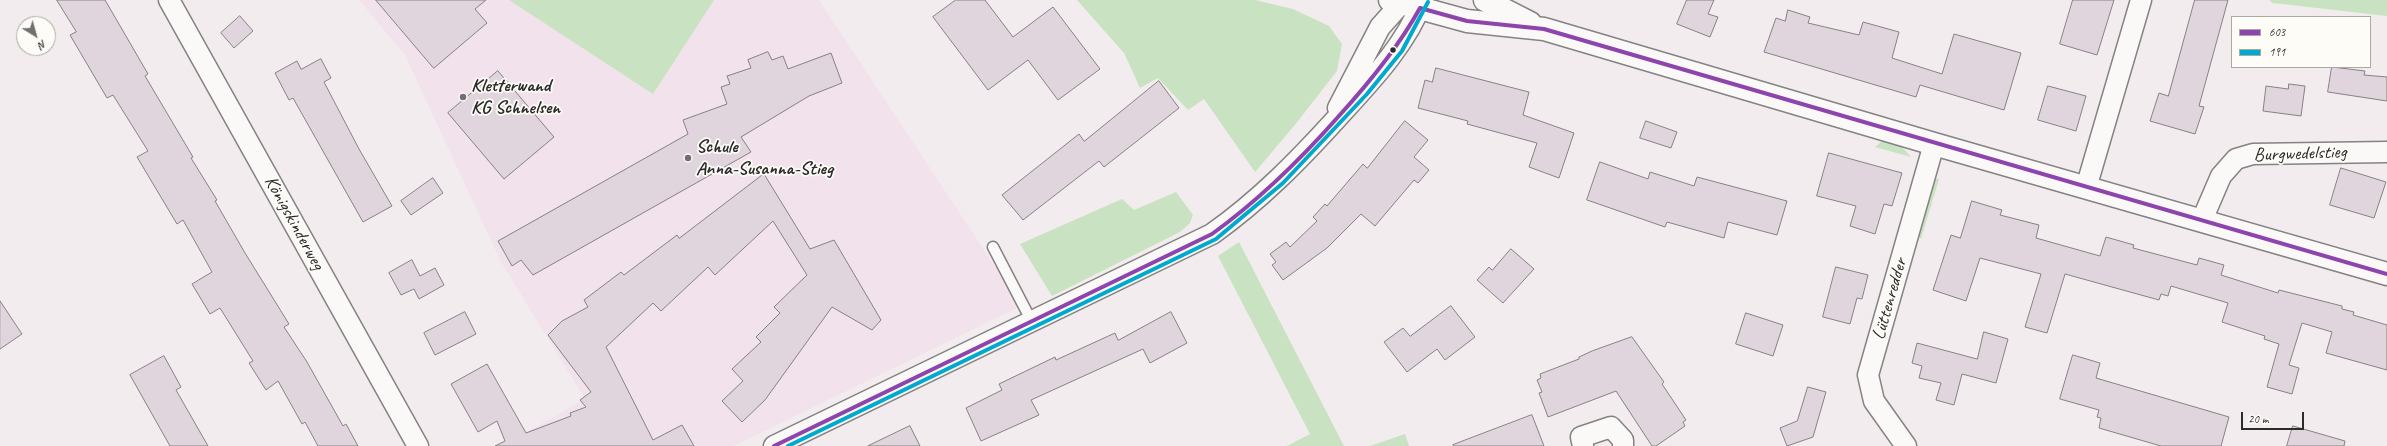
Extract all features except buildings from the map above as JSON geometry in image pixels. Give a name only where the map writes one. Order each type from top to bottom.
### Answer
[{"type":"main road","points":[[1485,0],[1544,29],[1934,144],[2387,274]]},
{"type":"main road","points":[[1408,2],[1467,21],[1544,29]]},
{"type":"street","name":"Königskinderweg","points":[[169,0],[418,446]]},
{"type":"street","points":[[2086,188],[2141,0]]},
{"type":"street","points":[[774,446],[1212,234],[1263,195],[1295,164],[1330,126],[1355,73],[1380,27],[1408,2]]},
{"type":"street","name":"Lüttenredder","points":[[1906,446],[1874,401],[1868,375],[1934,144]]},
{"type":"street","name":"Burgwedelstieg","points":[[2202,220],[2221,176],[2236,159],[2253,154],[2387,152]]},
{"type":"street","points":[[1583,446],[1581,437],[1611,427],[1624,440],[1623,446]]},
{"type":"lane","points":[[993,247],[1032,322]]},
{"type":"shaded area","name":"Schule Anna-Susanna-Stieg","points":[[359,0],[819,0],[1021,306],[734,446],[502,446],[585,399],[501,262],[405,55]]},
{"type":"green space","points":[[509,0],[714,0],[653,94]]},
{"type":"green space","points":[[1077,0],[1255,0],[1293,9],[1329,26],[1342,44],[1337,71],[1294,126],[1255,172],[1204,99],[1188,110],[1158,78],[1140,88],[1124,53]]},
{"type":"green space","points":[[2269,0],[2387,0],[2387,16],[2273,3]]},
{"type":"green space","points":[[1883,140],[1902,147],[1911,157],[1875,147]]},
{"type":"green space","points":[[1934,178],[1939,179],[1921,239],[1916,234]]},
{"type":"green space","points":[[1176,192],[1193,215],[1190,223],[1180,232],[1052,296],[1020,244],[1122,199],[1134,210]]},
{"type":"green space","points":[[1239,242],[1344,446],[1287,446],[1310,434],[1218,256]]},
{"type":"green space","points":[[1405,434],[1409,446],[1370,446]]},
{"type":"transit line","name":"191","points":[[788,446],[1216,239],[1283,183],[1367,94],[1402,51],[1428,2]]},
{"type":"transit line","name":"603","points":[[774,446],[1212,234],[1263,193],[1324,133],[1382,65],[1420,8],[1467,21],[1544,29],[2387,274]]},
{"type":"place","name":"Kletterwand KG Schnelsen","points":[[463,97]]},
{"type":"place","name":"Schule Anna-Susanna-Stieg","points":[[688,158]]}]
